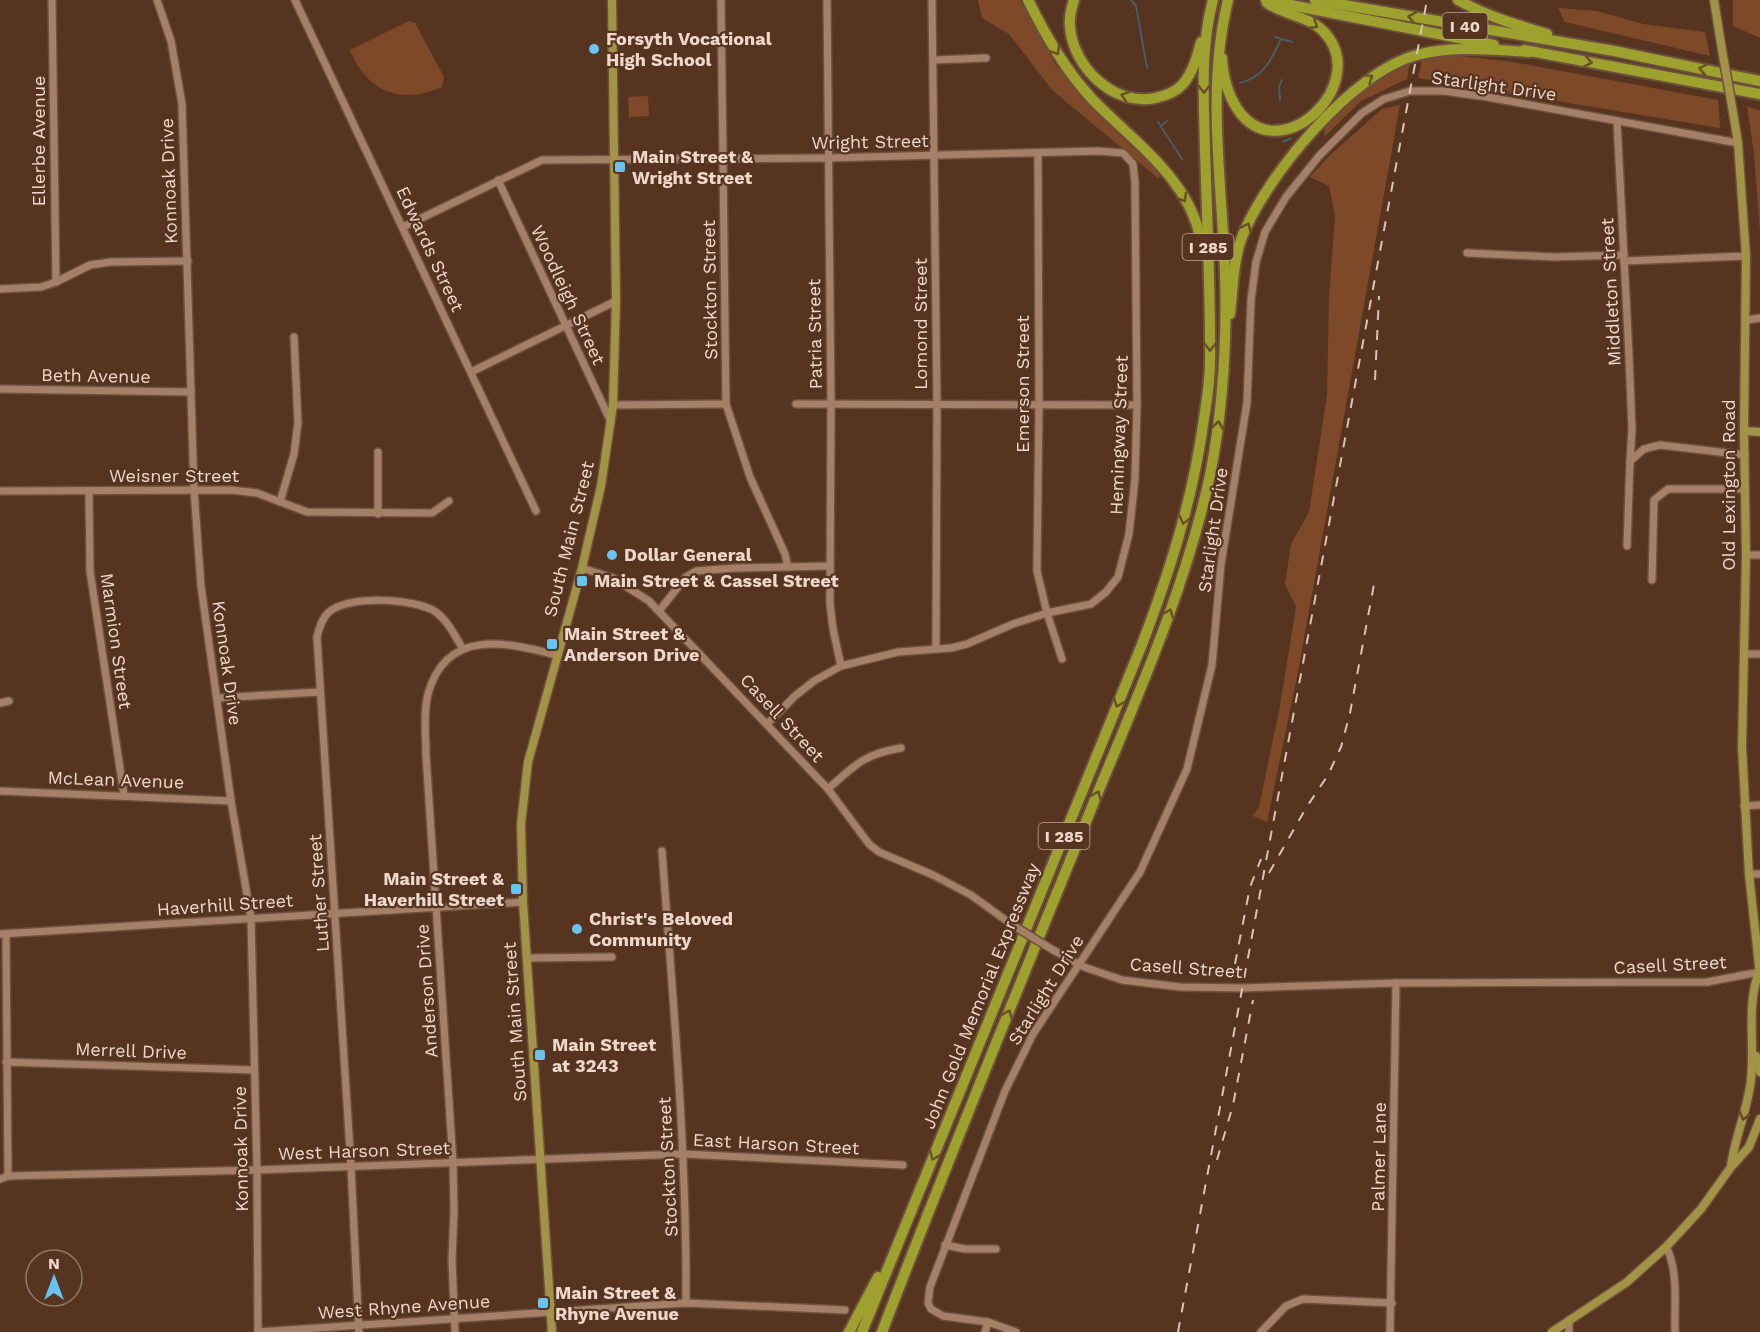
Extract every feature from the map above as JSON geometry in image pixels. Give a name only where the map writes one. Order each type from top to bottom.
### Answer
[{"type":"highway","points":[[1028,0],[1065,66],[1093,99],[1159,162],[1184,197],[1201,240],[1209,310]]},
{"type":"highway","points":[[1074,0],[1070,28],[1079,56],[1098,81],[1115,93],[1131,99],[1157,98],[1180,86],[1193,67],[1201,41],[1207,31]]},
{"type":"highway","name":"John Gold Memorial Expressway","points":[[882,1332],[937,1187],[1186,570],[1211,470],[1222,388],[1225,276],[1215,92],[1221,30],[1228,0]]},
{"type":"highway","points":[[1221,30],[1224,40],[1223,65],[1226,82],[1234,103],[1244,117],[1257,127],[1276,131],[1292,128],[1308,119],[1328,98],[1335,79],[1337,62],[1332,45],[1318,27],[1261,0]]},
{"type":"highway","name":"I 40","points":[[1266,0],[1760,94]]},
{"type":"highway","name":"I 40","points":[[1315,0],[1614,51],[1760,81]]},
{"type":"highway","points":[[1458,0],[1474,9],[1520,26],[1614,51]]},
{"type":"highway","name":"John Gold Memorial Expressway","points":[[862,1332],[1165,585],[1184,523],[1197,463],[1206,403],[1210,351],[1204,103],[1207,31],[1211,5]]},
{"type":"highway","points":[[1222,388],[1234,279],[1241,239],[1258,202],[1289,160],[1325,118],[1369,77],[1392,64],[1416,55],[1445,50],[1530,52]]},
{"type":"highway","points":[[887,1332],[901,1283],[937,1187]]},
{"type":"highway","points":[[849,1332],[914,1204]]},
{"type":"main road","name":"South Main Street","points":[[552,1332],[523,902],[521,824],[528,762],[582,568],[601,486],[613,405],[616,301],[612,0]]},
{"type":"main road","name":"Old Lexington Road","points":[[1714,0],[1738,143],[1746,256],[1744,431],[1746,555],[1742,747],[1749,874],[1760,973],[1752,988],[1752,1037]]},
{"type":"main road","points":[[1744,431],[1760,432]]},
{"type":"main road","points":[[1752,1037],[1760,1072]]},
{"type":"main road","points":[[1731,1167],[1734,1144],[1749,1094],[1752,1037]]},
{"type":"main road","points":[[1551,1332],[1627,1282],[1666,1247],[1701,1209],[1731,1167],[1749,1147],[1760,1119]]},
{"type":"street","name":"Ellerbe Avenue","points":[[52,0],[56,282]]},
{"type":"street","name":"Konnoak Drive","points":[[157,0],[171,41],[182,104],[194,490],[201,586],[231,801],[251,918],[258,1332]]},
{"type":"street","name":"Edwards Street","points":[[295,0],[536,511]]},
{"type":"street","name":"Stockton Street","points":[[721,0],[726,404],[750,477],[788,567]]},
{"type":"street","name":"Patria Street","points":[[827,0],[831,403],[830,604],[832,629],[841,666]]},
{"type":"street","name":"Lomond Street","points":[[932,0],[937,403],[936,648]]},
{"type":"street","points":[[934,60],[986,58]]},
{"type":"street","name":"Starlight Drive","points":[[988,1322],[943,1316],[931,1309],[928,1303],[930,1287],[1005,1091],[1035,1030],[1140,872],[1172,804],[1193,750],[1212,665],[1221,564],[1247,403],[1251,300],[1256,262],[1265,232],[1286,196],[1319,156],[1362,113],[1384,99],[1410,91],[1444,91],[1738,143]]},
{"type":"street","name":"Middleton Street","points":[[1617,121],[1631,421],[1627,546]]},
{"type":"street","name":"Wright Street","points":[[403,227],[542,160],[828,158],[1098,152],[1126,155]]},
{"type":"street","name":"Emerson Street","points":[[1038,154],[1037,571],[1047,613],[1062,659]]},
{"type":"street","name":"Hemingway Street","points":[[767,724],[814,681],[841,666],[898,652],[959,646],[1047,613],[1091,604],[1118,578],[1129,534],[1135,479],[1137,405],[1136,183],[1133,164],[1126,155]]},
{"type":"street","name":"Woodleigh Street","points":[[498,180],[611,423]]},
{"type":"street","points":[[1467,253],[1624,258],[1746,256]]},
{"type":"street","points":[[0,289],[35,288],[56,282],[90,265],[111,262],[188,261]]},
{"type":"street","points":[[471,372],[499,356],[616,301]]},
{"type":"street","points":[[1747,320],[1760,318]]},
{"type":"street","points":[[280,501],[294,454],[298,423],[294,337]]},
{"type":"street","name":"Beth Avenue","points":[[0,389],[191,392]]},
{"type":"street","points":[[613,405],[726,404]]},
{"type":"street","points":[[796,404],[1137,405]]},
{"type":"street","points":[[1630,461],[1644,449],[1665,446],[1745,455]]},
{"type":"street","points":[[378,452],[378,514]]},
{"type":"street","points":[[1652,580],[1654,500],[1668,489],[1744,489]]},
{"type":"street","name":"Marmion Street","points":[[89,490],[90,571],[124,795]]},
{"type":"street","name":"Weisner Street","points":[[0,491],[231,490],[257,493],[307,512],[378,514],[432,513],[449,501]]},
{"type":"street","points":[[1746,555],[1760,555]]},
{"type":"street","points":[[659,611],[686,576],[696,571],[830,566]]},
{"type":"street","name":"Casell Street","points":[[582,568],[612,578],[649,601],[828,789],[857,831],[879,852],[933,875],[962,891],[1011,924],[1084,967],[1122,980],[1180,987],[1243,988],[1396,983],[1707,982],[1760,973]]},
{"type":"street","name":"Luther Street","points":[[359,1329],[351,1166],[317,648],[320,628],[326,615],[340,605],[384,601],[421,605],[444,618],[463,649]]},
{"type":"street","points":[[463,649],[484,644],[505,643],[556,655]]},
{"type":"street","name":"Anderson Drive","points":[[455,1332],[452,1260],[453,1162],[426,755],[426,705],[441,668],[463,649]]},
{"type":"street","points":[[1744,654],[1760,654]]},
{"type":"street","points":[[217,698],[320,692]]},
{"type":"street","points":[[0,703],[9,701]]},
{"type":"street","points":[[828,789],[857,763],[879,752],[901,748]]},
{"type":"street","name":"McLean Avenue","points":[[0,791],[231,801]]},
{"type":"street","points":[[1744,806],[1760,805]]},
{"type":"street","name":"Stockton Street","points":[[662,851],[683,1154],[687,1239],[686,1303]]},
{"type":"street","points":[[1749,874],[1760,874]]},
{"type":"street","name":"Haverhill Street","points":[[3,934],[523,902]]},
{"type":"street","points":[[3,934],[6,1062],[4,1178]]},
{"type":"street","points":[[527,958],[612,957]]},
{"type":"street","name":"Palmer Lane","points":[[1390,1332],[1396,983]]},
{"type":"street","name":"Merrell Drive","points":[[6,1062],[254,1070]]},
{"type":"street","name":"East Harson Street","points":[[540,1160],[683,1154],[903,1165]]},
{"type":"street","name":"West Harson Street","points":[[4,1178],[540,1160]]},
{"type":"street","points":[[945,1245],[965,1249],[996,1249]]},
{"type":"street","points":[[1666,1247],[1672,1257],[1674,1268],[1675,1332]]},
{"type":"street","points":[[1261,1332],[1286,1306],[1303,1299],[1392,1304]]},
{"type":"street","name":"West Rhyne Avenue","points":[[258,1332],[359,1329],[454,1319],[686,1303],[845,1311]]},
{"type":"street","points":[[1569,1320],[1569,1332]]},
{"type":"street","points":[[985,1332],[988,1322],[1016,1332]]},
{"type":"shaded area","points":[[978,0],[1020,0],[1055,64],[1096,113],[1160,173],[1159,179],[1052,90],[1009,34],[982,18]]},
{"type":"shaded area","points":[[1733,0],[1760,0],[1760,38],[1733,26]]},
{"type":"shaded area","points":[[1558,8],[1597,11],[1643,24],[1705,32],[1710,56],[1565,22]]},
{"type":"shaded area","points":[[409,21],[415,23],[444,77],[442,87],[412,95],[387,91],[376,85],[357,64],[350,50]]},
{"type":"shaded area","points":[[1451,55],[1513,62],[1718,100],[1720,128],[1418,78],[1422,60]]},
{"type":"shaded area","points":[[1410,62],[1407,79],[1361,101],[1324,137],[1325,125],[1360,91],[1391,70]]},
{"type":"shaded area","points":[[648,96],[649,116],[629,117],[628,97]]},
{"type":"shaded area","points":[[1400,105],[1298,672],[1267,822],[1253,816],[1259,807],[1279,711],[1296,607],[1285,584],[1291,544],[1309,512],[1327,395],[1329,297],[1335,216],[1329,186],[1310,177],[1330,155],[1382,109]]},
{"type":"shaded area","points":[[1747,106],[1760,111],[1760,232],[1754,154]]},
{"type":"waterway","points":[[1131,0],[1136,6],[1147,68]]},
{"type":"waterway","points":[[1275,37],[1292,42]]},
{"type":"waterway","points":[[1240,83],[1255,77],[1266,67],[1281,39]]},
{"type":"waterway","points":[[1280,100],[1279,87],[1282,80]]},
{"type":"waterway","points":[[1161,126],[1168,120]]},
{"type":"waterway","points":[[1158,122],[1182,159]]},
{"type":"waterway","points":[[1283,142],[1291,138]]},
{"type":"railway","points":[[1178,1332],[1427,0]]},
{"type":"railway","points":[[1375,380],[1379,296]]},
{"type":"railway","points":[[1269,873],[1306,808],[1328,775],[1341,747],[1350,713],[1375,579]]},
{"type":"railway","points":[[1235,964],[1250,887],[1261,859]]},
{"type":"railway","points":[[1217,1160],[1233,1105],[1253,1000]]},
{"type":"place","name":"Forsyth Vocational High School","points":[[594,49]]},
{"type":"place","name":"Main Street & Wright Street","points":[[620,167]]},
{"type":"place","name":"Dollar General","points":[[612,555]]},
{"type":"place","name":"Main Street & Cassel Street","points":[[582,581]]},
{"type":"place","name":"Main Street & Anderson Drive","points":[[552,644]]},
{"type":"place","name":"Main Street & Haverhill Street","points":[[516,889]]},
{"type":"place","name":"Christ's Beloved Community","points":[[577,929]]},
{"type":"place","name":"Main Street at 3243","points":[[540,1055]]},
{"type":"place","name":"Main Street & Rhyne Avenue","points":[[543,1303]]}]
